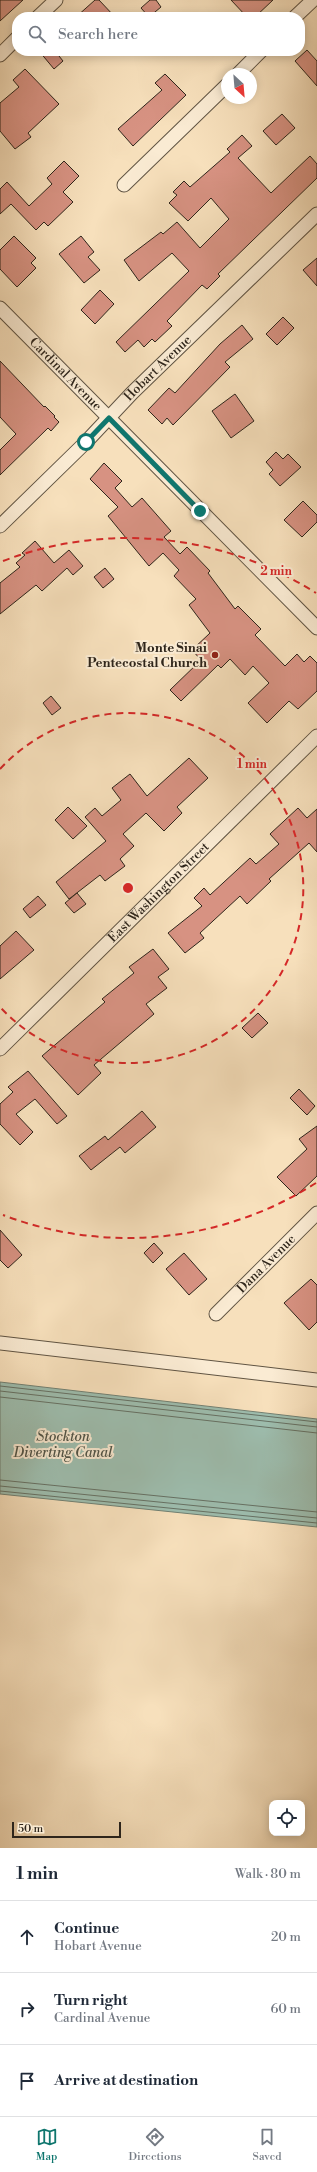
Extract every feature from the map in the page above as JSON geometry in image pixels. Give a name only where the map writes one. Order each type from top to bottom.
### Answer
[{"type":"street","points":[[43,12],[56,0]]},
{"type":"street","points":[[300,12],[312,0]]},
{"type":"street","points":[[0,55],[12,43]]},
{"type":"street","points":[[244,68],[256,56]]},
{"type":"street","points":[[124,185],[221,91]]},
{"type":"street","name":"Hobart Avenue","points":[[0,526],[317,214]]},
{"type":"street","name":"Cardinal Avenue","points":[[0,308],[317,628]]},
{"type":"street","name":"East Washington Street","points":[[0,1049],[317,736]]},
{"type":"street","name":"Dana Avenue","points":[[216,1314],[317,1214]]},
{"type":"street","points":[[0,1343],[317,1380]]},
{"type":"water","name":"Stockton Diverting Canal","points":[[0,1382],[317,1419],[317,1527],[0,1494]]},
{"type":"building","points":[[0,0],[23,0],[0,21]]},
{"type":"building","points":[[95,0],[99,0],[110,12],[82,12]]},
{"type":"building","points":[[150,0],[156,0],[161,7],[155,12],[145,12],[141,8]]},
{"type":"building","points":[[231,0],[273,0],[260,12],[242,12]]},
{"type":"building","points":[[307,50],[317,61],[317,86],[295,61],[300,56],[305,56],[305,52]]},
{"type":"building","points":[[43,56],[59,56],[63,61],[54,69]]},
{"type":"building","points":[[25,69],[59,104],[28,133],[31,137],[15,149],[0,131],[0,103],[19,87],[13,80]]},
{"type":"building","points":[[165,74],[186,95],[133,146],[118,129],[162,90],[155,83]]},
{"type":"building","points":[[282,114],[295,128],[276,145],[263,131]]},
{"type":"building","points":[[242,135],[252,146],[238,158],[271,193],[310,156],[317,164],[317,178],[218,274],[220,276],[207,289],[202,285],[167,321],[172,326],[155,342],[152,339],[144,347],[138,340],[125,352],[116,342],[189,271],[172,253],[139,281],[124,260],[161,232],[163,234],[177,222],[200,248],[229,219],[211,198],[188,221],[169,203],[177,195],[173,192],[184,181],[190,187],[230,152],[227,149]]},
{"type":"building","points":[[64,161],[79,176],[63,192],[73,202],[48,226],[44,222],[36,230],[11,204],[0,214],[0,189],[7,182],[29,206],[52,184],[47,178]]},
{"type":"building","points":[[14,236],[36,258],[31,263],[36,268],[17,287],[0,269],[0,250]]},
{"type":"building","points":[[81,236],[94,252],[88,257],[100,270],[84,283],[59,254]]},
{"type":"building","points":[[317,258],[317,286],[303,270]]},
{"type":"building","points":[[100,290],[114,304],[95,324],[81,310]]},
{"type":"building","points":[[283,317],[294,328],[277,345],[266,334]]},
{"type":"building","points":[[242,325],[253,339],[225,362],[230,367],[173,425],[167,418],[162,424],[148,410],[169,388],[175,393],[220,344]]},
{"type":"building","points":[[0,361],[44,407],[45,406],[55,416],[54,417],[59,422],[51,431],[48,428],[0,475],[0,450],[16,434],[0,417]]},
{"type":"building","points":[[235,394],[254,421],[231,438],[212,411]]},
{"type":"building","points":[[276,452],[283,459],[288,454],[301,467],[280,486],[269,474],[273,470],[266,462]]},
{"type":"building","points":[[104,463],[122,481],[115,488],[132,507],[142,498],[171,531],[164,537],[180,554],[187,547],[210,571],[208,573],[235,609],[238,606],[261,629],[255,635],[285,666],[297,654],[304,662],[310,656],[317,663],[317,691],[298,709],[289,701],[267,723],[248,703],[269,683],[253,666],[245,675],[230,659],[221,668],[218,665],[181,701],[170,690],[201,660],[192,650],[210,633],[189,605],[196,599],[174,576],[179,570],[163,553],[149,566],[108,516],[118,507],[90,479]]},
{"type":"building","points":[[303,501],[317,515],[317,522],[302,537],[284,520]]},
{"type":"building","points":[[35,541],[54,563],[69,550],[83,566],[73,575],[67,568],[42,591],[36,585],[0,614],[0,583],[20,567],[16,563],[25,555],[22,553]]},
{"type":"building","points":[[105,568],[114,579],[103,588],[94,577]]},
{"type":"building","points":[[51,696],[61,708],[52,715],[43,703]]},
{"type":"building","points":[[189,758],[208,778],[177,807],[182,813],[164,831],[146,813],[123,834],[134,846],[120,859],[125,866],[105,881],[100,875],[69,899],[56,882],[106,841],[85,817],[95,808],[102,816],[121,800],[112,788],[130,774],[147,796]]},
{"type":"building","points":[[68,807],[87,826],[73,839],[55,820]]},
{"type":"building","points":[[298,808],[307,818],[317,809],[317,852],[309,843],[269,879],[271,881],[247,904],[240,896],[200,933],[204,938],[185,953],[168,933],[202,906],[194,898],[204,888],[210,895],[250,858],[256,864],[279,844],[270,834]]},
{"type":"building","points":[[77,893],[86,904],[74,913],[65,903]]},
{"type":"building","points":[[38,896],[46,905],[30,918],[23,909]]},
{"type":"building","points":[[16,931],[34,950],[0,979],[0,946]]},
{"type":"building","points":[[153,949],[169,969],[158,977],[167,988],[146,1004],[154,1014],[94,1065],[101,1073],[78,1095],[42,1056],[105,1002],[102,999],[134,973],[129,967]]},
{"type":"building","points":[[258,1013],[268,1023],[252,1038],[242,1028]]},
{"type":"building","points":[[28,1071],[67,1116],[57,1124],[35,1099],[16,1114],[33,1132],[20,1145],[0,1124],[0,1104],[13,1092],[8,1087]]},
{"type":"building","points":[[299,1089],[315,1106],[307,1115],[290,1098]]},
{"type":"building","points":[[142,1111],[156,1127],[125,1153],[120,1147],[91,1170],[79,1156],[105,1136],[108,1140]]},
{"type":"building","points":[[317,1126],[317,1176],[296,1196],[277,1177],[307,1149],[299,1139]]},
{"type":"building","points":[[0,1230],[22,1255],[8,1268],[0,1260]]},
{"type":"building","points":[[154,1243],[163,1253],[153,1263],[144,1253]]},
{"type":"building","points":[[184,1253],[207,1279],[189,1295],[166,1269]]},
{"type":"building","points":[[311,1279],[317,1285],[317,1322],[309,1330],[284,1303]]},
{"type":"place","name":"Monte Sinai Pentecostal Church","points":[[215,655]]},
{"type":"route","points":[[86,442],[109,418],[200,511]]}]
